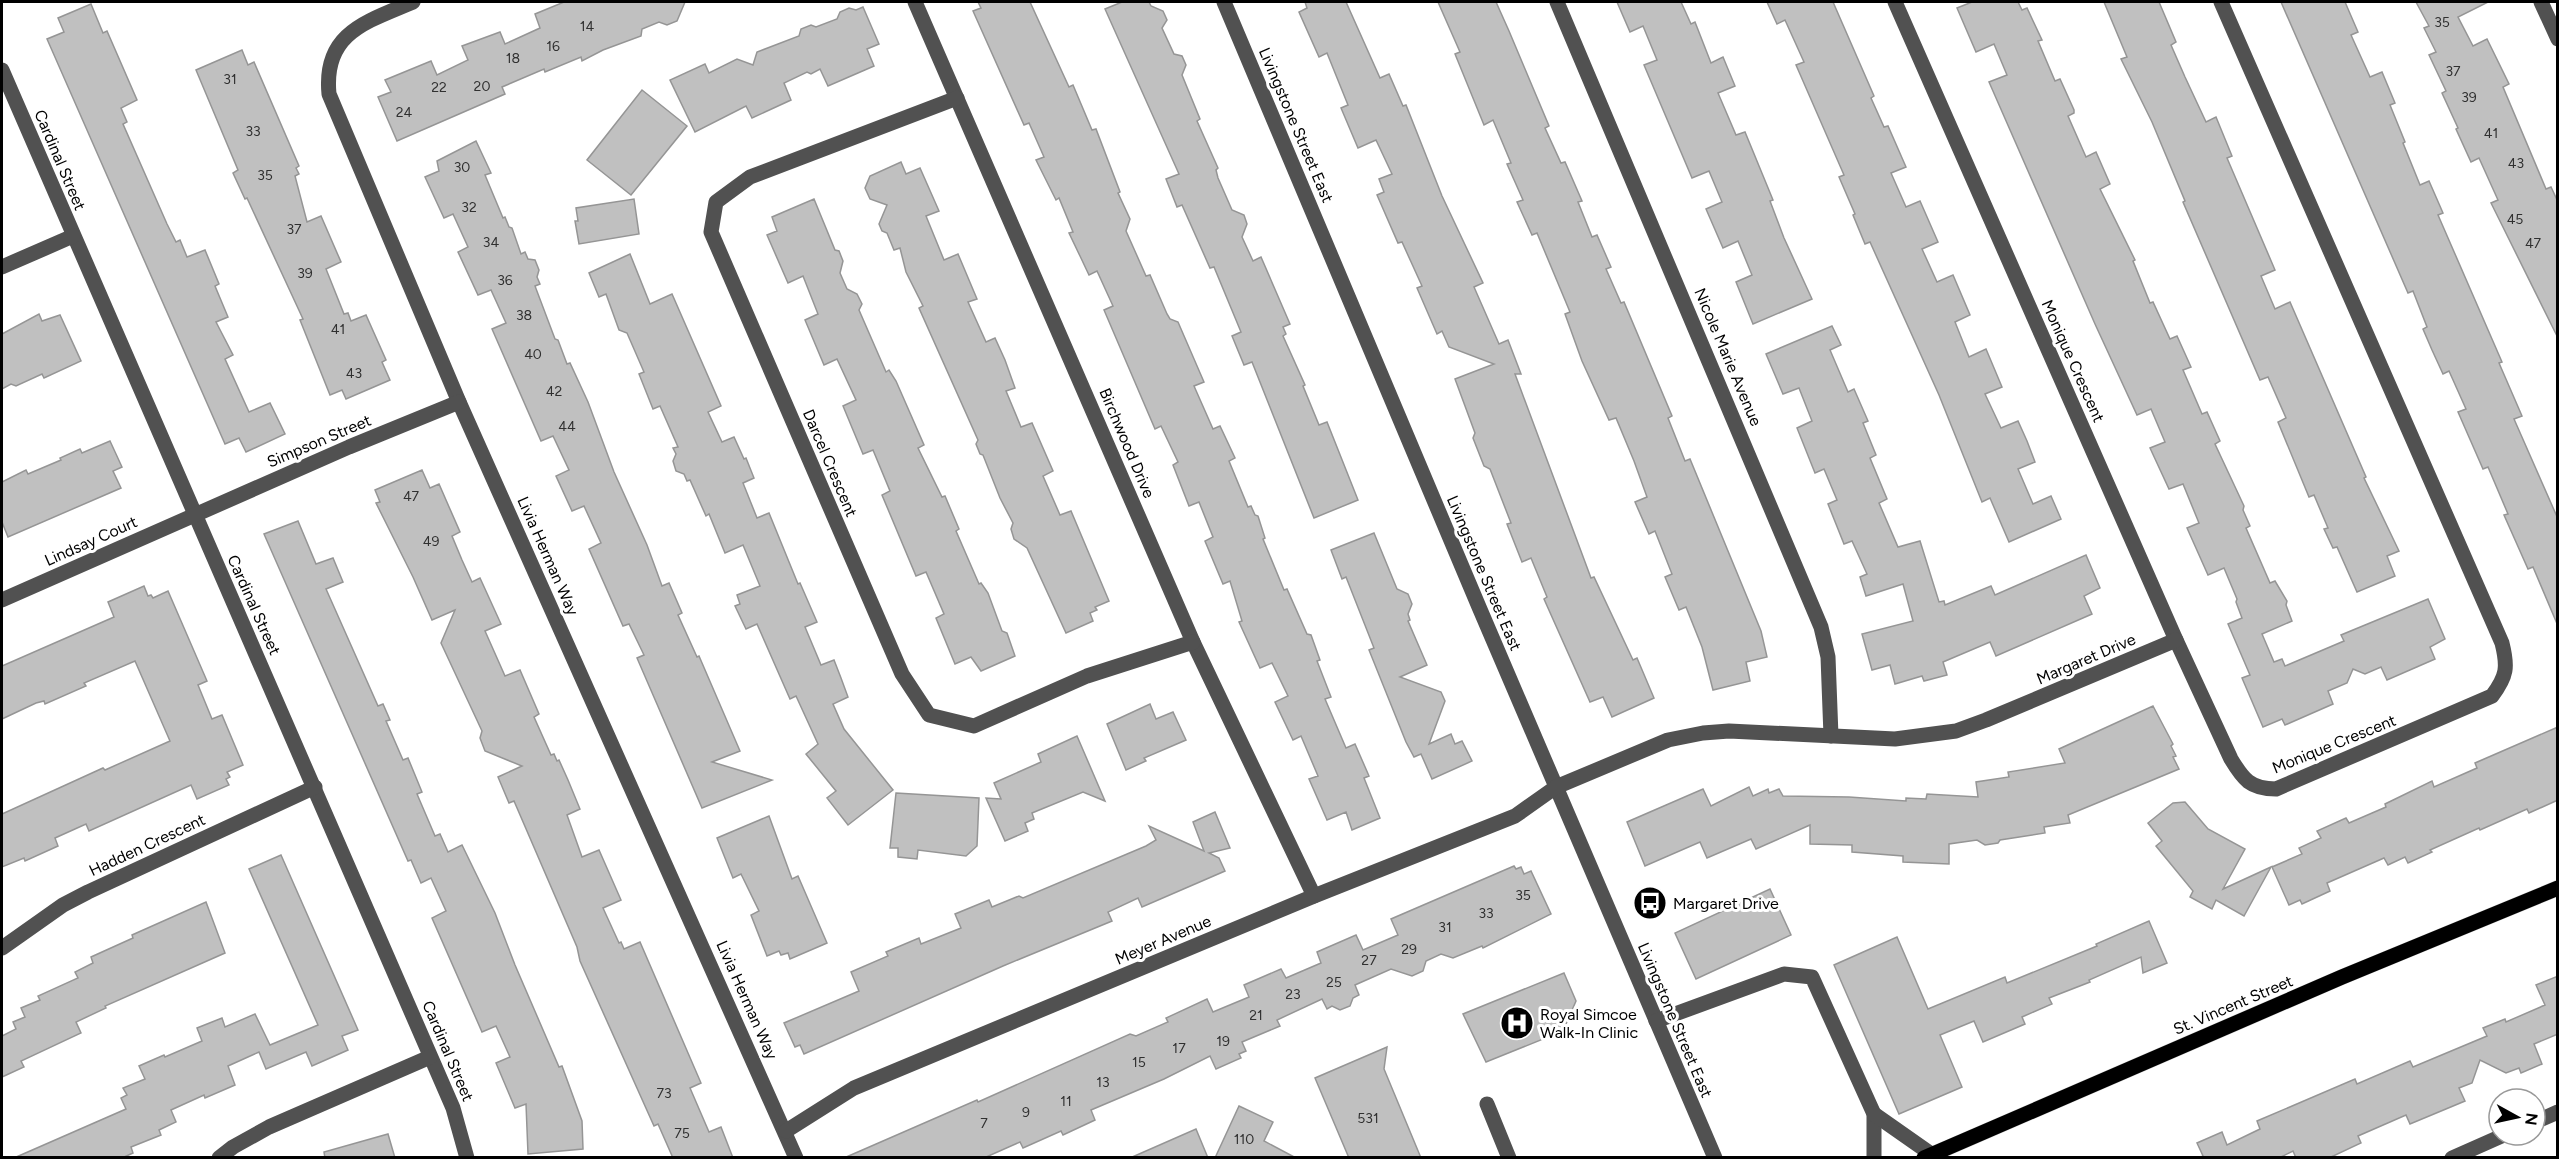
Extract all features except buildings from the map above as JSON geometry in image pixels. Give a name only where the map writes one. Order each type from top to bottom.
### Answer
[{"type":"main road","name":"St. Vincent Street","points":[[1928,1156],[2342,977],[2558,888]]},
{"type":"street","name":"Livia Herman Way","points":[[412,2],[361,25],[340,42],[327,75],[329,94],[459,402],[786,1131],[796,1158]]},
{"type":"street","name":"Birchwood Drive","points":[[915,2],[1193,642],[1314,896]]},
{"type":"street","name":"Livingstone Street East","points":[[1224,2],[1714,1158]]},
{"type":"street","name":"Nicole Marie Avenue","points":[[1557,2],[1814,609],[1828,657],[1831,736]]},
{"type":"street","name":"Monique Crescent","points":[[1895,2],[2176,640],[2231,759],[2242,777],[2259,789],[2276,789],[2492,696],[2503,682],[2507,663],[2502,643],[2221,2]]},
{"type":"street","points":[[2541,2],[2558,39]]},
{"type":"street","name":"Cardinal Street","points":[[2,70],[453,1108],[467,1158]]},
{"type":"street","name":"Darcel Crescent","points":[[957,98],[750,177],[716,202],[711,232],[902,674],[929,715],[974,726],[1087,676],[1193,642]]},
{"type":"street","points":[[2,267],[73,236]]},
{"type":"street","name":"Simpson Street","points":[[194,515],[459,402]]},
{"type":"street","name":"Lindsay Court","points":[[2,600],[194,515]]},
{"type":"street","name":"Margaret Drive","points":[[1556,787],[1642,750],[1685,736],[1729,731],[1895,739],[1956,730],[1986,720],[2176,640]]},
{"type":"street","name":"Hadden Crescent","points":[[2,948],[63,905],[88,892],[315,787]]},
{"type":"street","name":"Meyer Avenue","points":[[786,1131],[854,1088],[1314,896],[1515,816],[1556,787]]},
{"type":"street","points":[[1656,1021],[1784,974],[1812,976],[1874,1114],[1874,1158]]},
{"type":"street","points":[[219,1158],[233,1147],[269,1127],[430,1057]]},
{"type":"street","points":[[1487,1104],[1509,1158]]},
{"type":"street","points":[[1874,1114],[1928,1156]]},
{"type":"street","points":[[2452,1158],[2487,1143]]},
{"type":"place","name":"Margaret Drive","points":[[1650,903]]},
{"type":"place","name":"Royal Simcoe Walk-In Clinic","points":[[1517,1023]]}]
